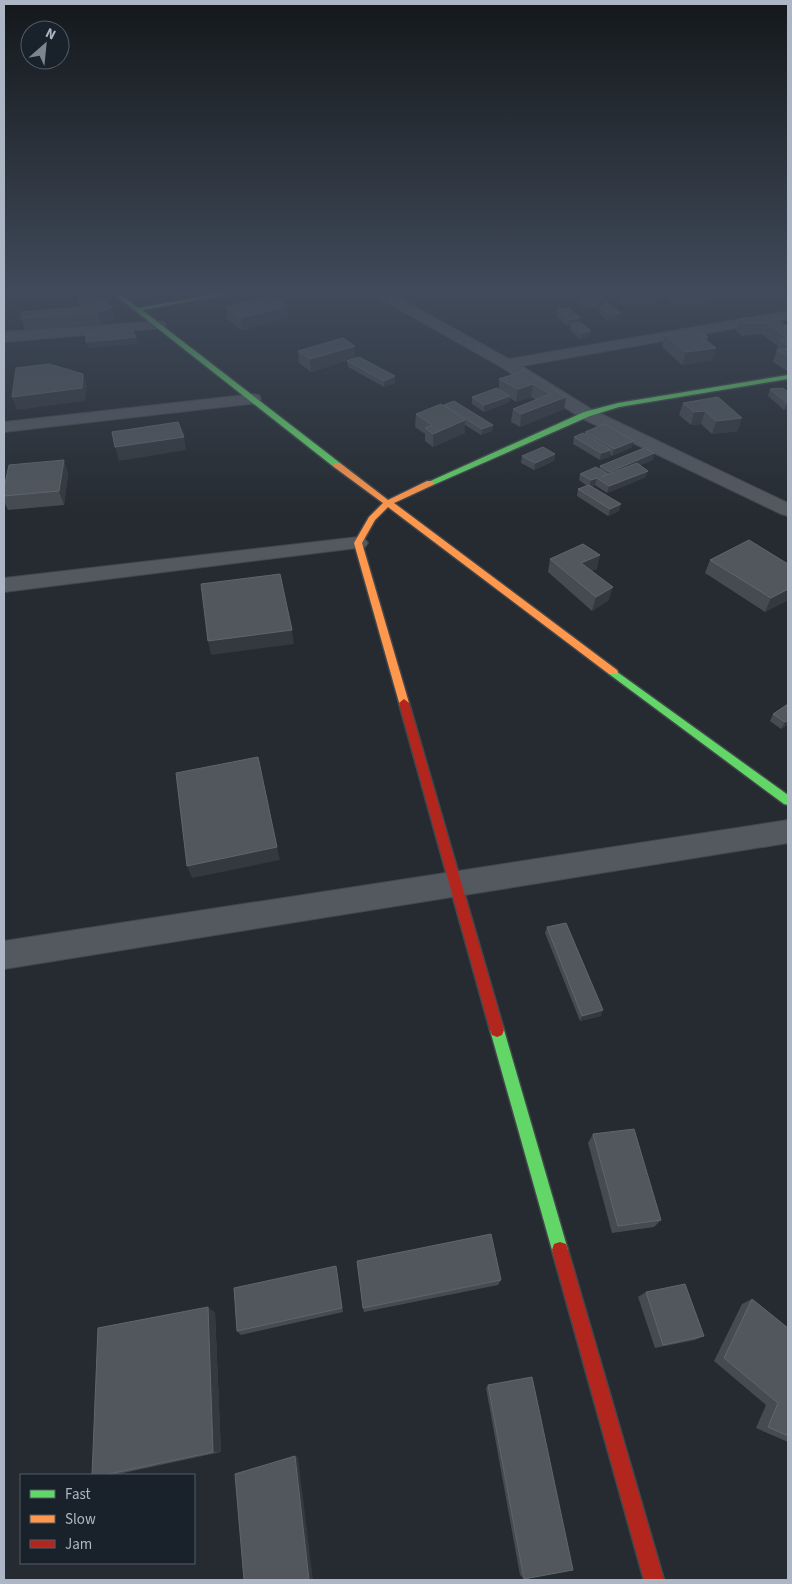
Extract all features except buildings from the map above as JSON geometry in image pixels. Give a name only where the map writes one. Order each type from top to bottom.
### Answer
[{"type":"street","points":[[209,364],[386,502],[788,801]]},
{"type":"street","points":[[507,364],[587,414],[788,510]]},
{"type":"street","points":[[654,1580],[358,543],[368,522],[386,502],[587,414],[618,405],[788,377]]},
{"type":"street","points":[[4,427],[254,399]]},
{"type":"street","points":[[4,585],[358,543]]},
{"type":"street","points":[[4,955],[788,831]]},
{"type":"traffic: fast","points":[[207,364],[337,465]]},
{"type":"traffic: fast","points":[[430,483],[587,414],[618,405],[788,377]]},
{"type":"traffic: fast","points":[[613,672],[788,801]]},
{"type":"traffic: fast","points":[[497,1030],[560,1250]]},
{"type":"traffic: slow","points":[[337,465],[613,672]]},
{"type":"traffic: slow","points":[[404,703],[358,543],[372,519],[387,504],[430,483]]},
{"type":"traffic: jam","points":[[404,703],[497,1030]]},
{"type":"traffic: jam","points":[[560,1250],[654,1580]]}]
